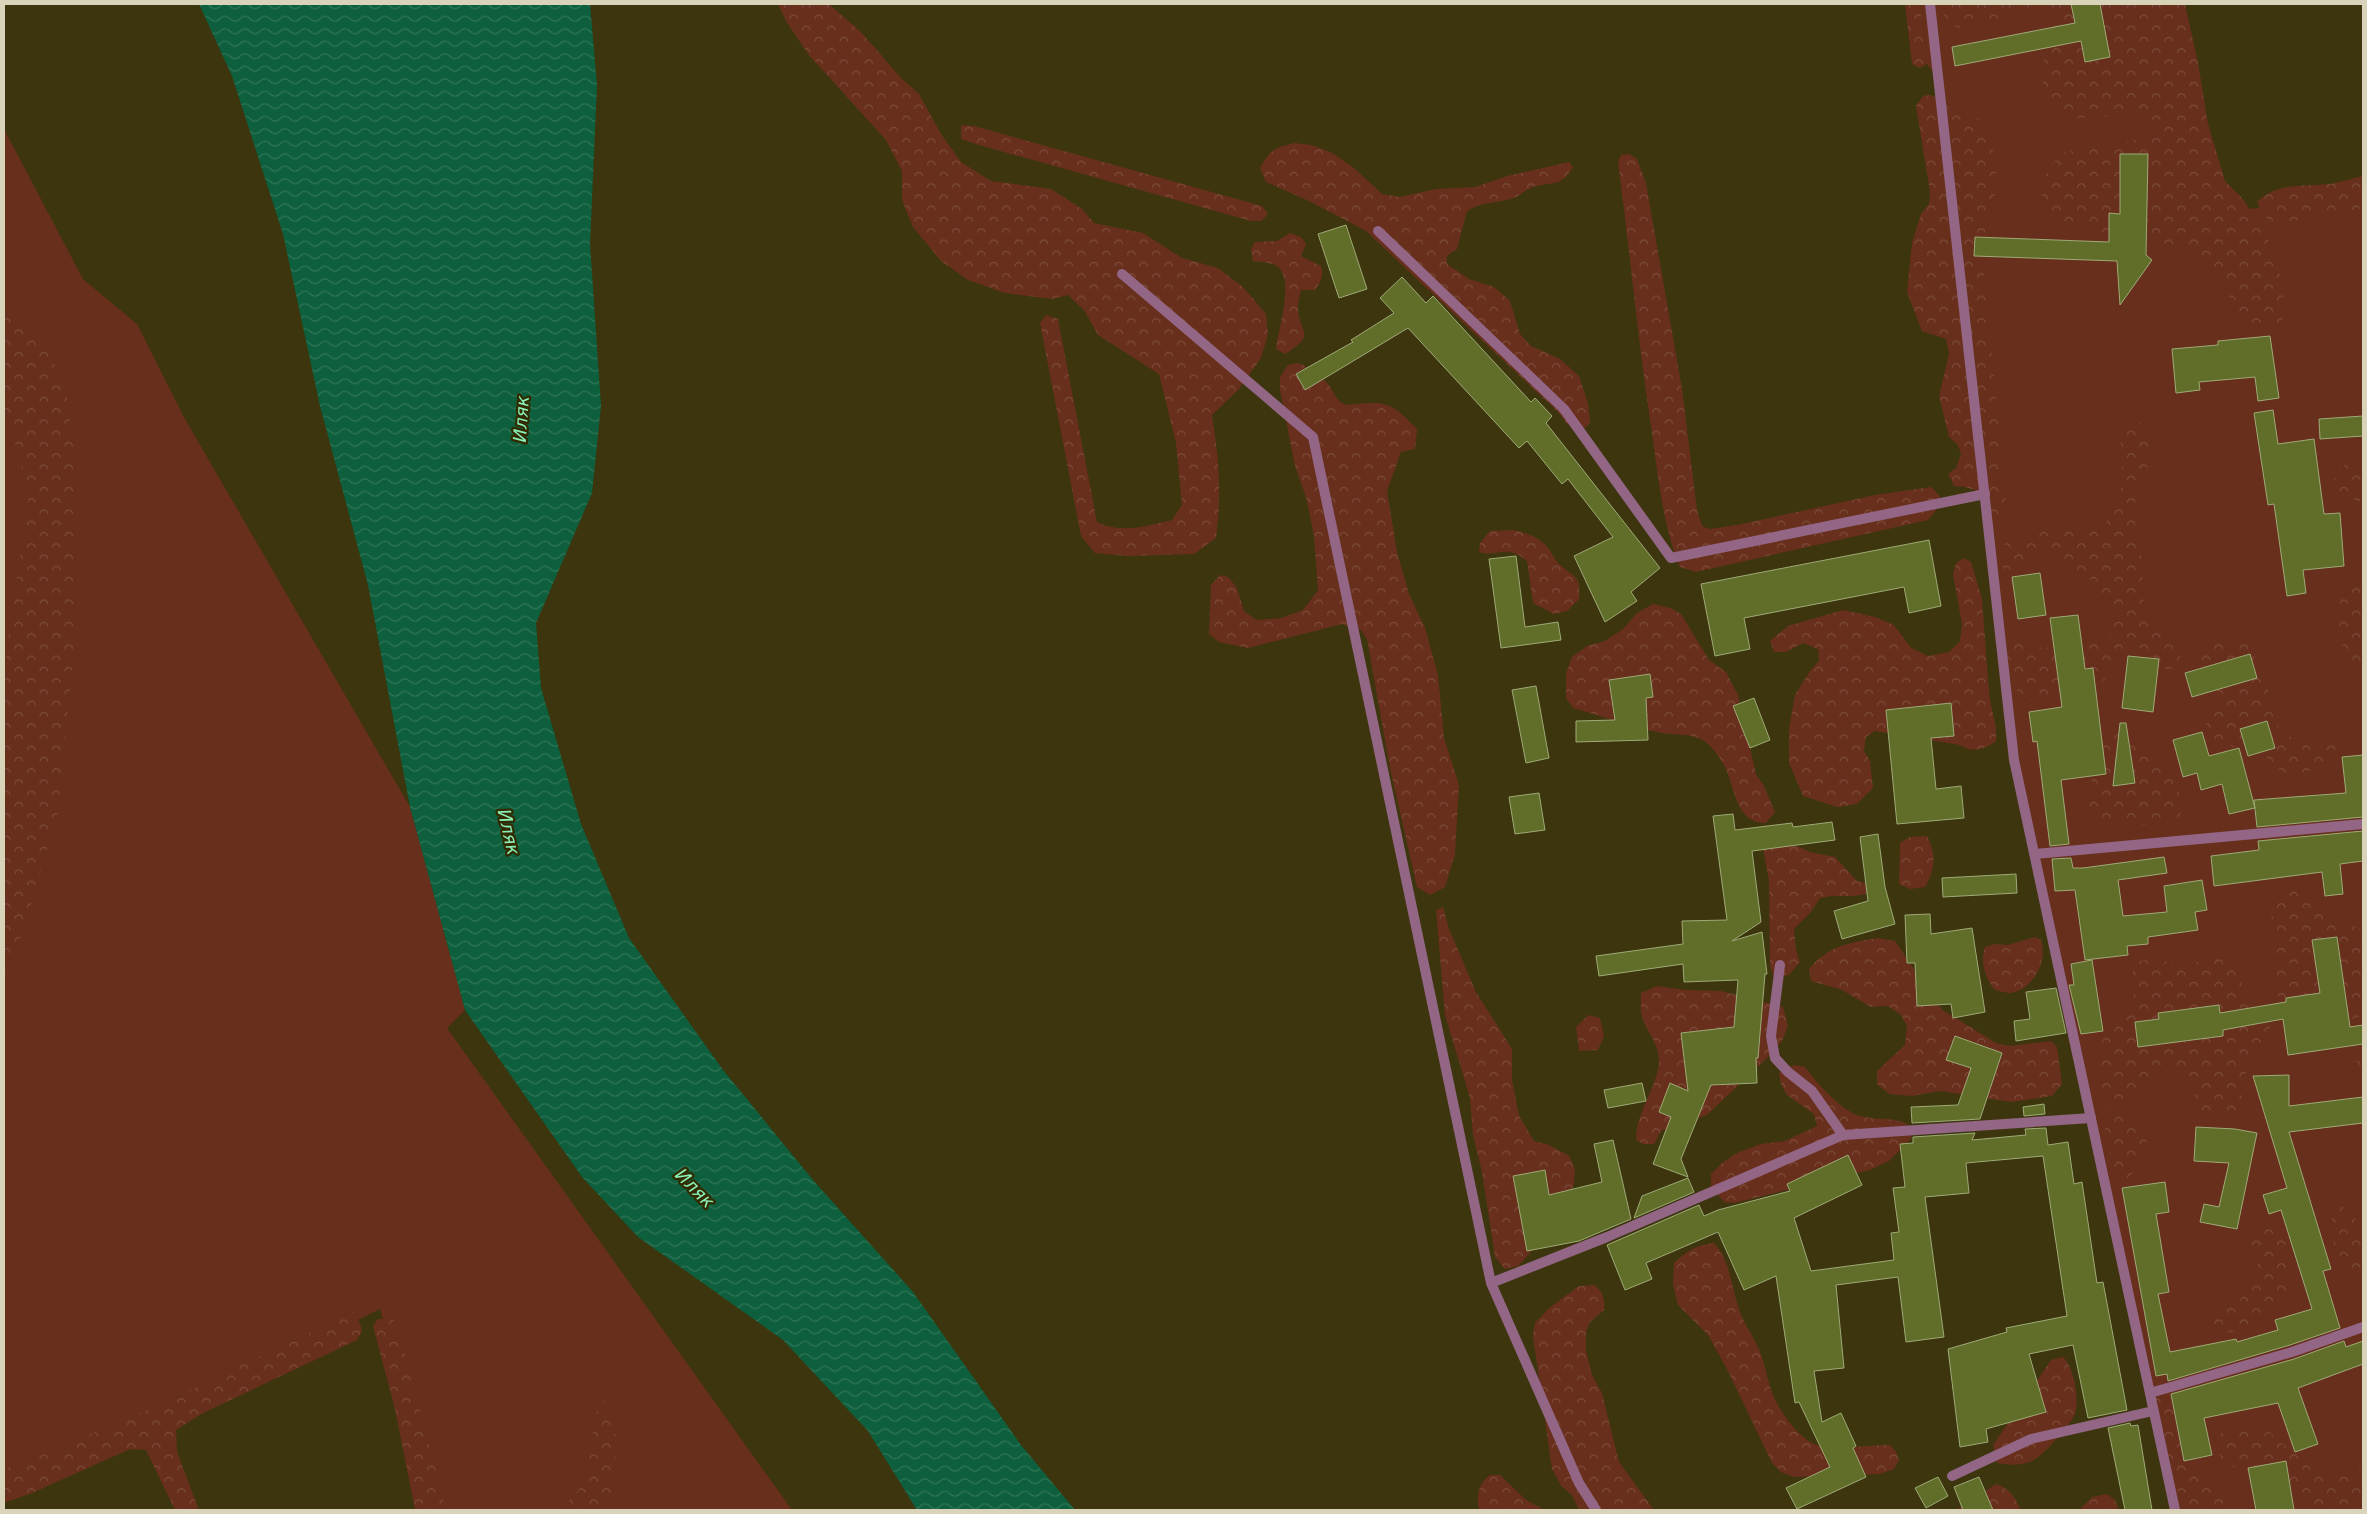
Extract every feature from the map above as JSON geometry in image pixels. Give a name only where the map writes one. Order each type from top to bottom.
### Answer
[{"type":"street","points":[[1930,4],[2014,760],[2175,1510]]},
{"type":"street","points":[[1378,230],[1564,409],[1671,558],[1985,494]]},
{"type":"street","points":[[1122,274],[1313,437],[1491,1283],[1579,1483],[1596,1510]]},
{"type":"street","points":[[2035,854],[2363,824]]},
{"type":"street","points":[[1780,965],[1771,1036],[1775,1058],[1788,1072],[1812,1091],[1842,1135]]},
{"type":"street","points":[[1491,1283],[1607,1237],[1842,1135],[2091,1118]]},
{"type":"street","points":[[2150,1393],[2292,1352],[2363,1327]]},
{"type":"street","points":[[1952,1476],[2031,1439],[2153,1411]]},
{"type":"green space","points":[[778,4],[829,4],[862,33],[901,78],[919,94],[941,134],[961,162],[991,181],[1051,189],[1082,209],[1094,223],[1143,233],[1182,258],[1218,268],[1244,288],[1266,314],[1268,334],[1261,358],[1238,390],[1212,415],[1219,476],[1216,538],[1194,554],[1127,556],[1095,553],[1081,536],[1040,323],[1046,315],[1058,319],[1097,522],[1106,526],[1134,528],[1154,525],[1172,520],[1182,505],[1176,443],[1159,374],[1098,335],[1084,310],[1068,295],[1052,299],[1005,293],[968,280],[941,261],[913,227],[902,200],[902,171],[886,140],[808,54],[786,21]]},
{"type":"green space","points":[[1905,4],[1920,4],[1927,64],[1920,68],[1912,64]]},
{"type":"green space","points":[[1920,4],[2170,4],[2216,213],[2363,195],[2363,1510],[2175,1510],[2014,760],[1939,80],[1927,64]]},
{"type":"green space","points":[[1942,4],[2033,4],[2009,20],[1958,28],[1945,18]]},
{"type":"green space","points":[[2051,4],[2185,4],[2198,63],[2208,124],[2225,181],[2243,199],[2276,252],[2286,312],[2280,323],[2246,326],[2219,279],[2189,251],[2171,245],[2075,227],[2048,215],[2039,184],[2060,154],[2091,144],[2120,144],[2148,136],[2150,117],[2136,110],[2108,116],[2070,119],[2046,102],[2041,71],[2055,14]]},
{"type":"green space","points":[[1929,95],[1948,101],[1988,125],[1996,161],[1995,197],[1985,231],[1984,277],[1997,405],[1999,444],[1995,458],[2006,493],[2004,511],[1997,517],[1992,515],[1978,491],[1954,486],[1948,474],[1956,468],[1961,454],[1958,445],[1949,437],[1939,396],[1949,354],[1946,339],[1922,331],[1907,292],[1912,243],[1921,214],[1929,204],[1930,192],[1916,106],[1923,96]]},
{"type":"green space","points":[[961,125],[974,126],[1262,206],[1268,214],[1261,221],[1251,221],[979,145],[961,139]]},
{"type":"green space","points":[[4,129],[83,279],[137,324],[185,419],[410,807],[465,1010],[447,1028],[792,1510],[431,1510],[380,1309],[51,1471],[4,1488]]},
{"type":"green space","points":[[1294,143],[1312,145],[1332,153],[1354,168],[1382,194],[1400,197],[1436,189],[1476,187],[1507,176],[1569,162],[1573,167],[1564,178],[1556,183],[1533,187],[1516,197],[1479,206],[1467,211],[1457,249],[1447,256],[1447,264],[1469,279],[1494,287],[1510,301],[1520,334],[1531,346],[1560,359],[1579,376],[1588,403],[1590,423],[1585,428],[1567,424],[1558,412],[1366,231],[1311,202],[1266,182],[1260,168],[1267,157],[1277,148]]},
{"type":"green space","points":[[1629,154],[1637,159],[1646,183],[1682,389],[1697,510],[1702,526],[1709,529],[1737,525],[1875,495],[1931,487],[1940,496],[1935,512],[1928,520],[1696,572],[1680,567],[1669,535],[1662,501],[1638,331],[1618,162],[1621,155]]},
{"type":"green space","points":[[2363,176],[2363,208],[2293,221],[2275,222],[2264,217],[2257,202],[2281,188],[2332,183]]},
{"type":"green space","points":[[1290,233],[1301,237],[1306,244],[1301,256],[1321,266],[1322,275],[1315,290],[1301,290],[1298,307],[1304,337],[1285,354],[1276,349],[1284,307],[1285,284],[1283,275],[1279,268],[1274,265],[1253,261],[1251,249],[1255,242],[1277,241]]},
{"type":"green space","points":[[4,312],[26,334],[48,351],[66,387],[75,464],[77,617],[58,812],[23,932],[4,976],[4,690],[8,639],[29,493],[9,421],[4,412]]},
{"type":"green space","points":[[1298,363],[1322,378],[1344,404],[1379,403],[1386,405],[1400,412],[1417,429],[1415,449],[1401,452],[1387,491],[1397,552],[1409,594],[1425,628],[1438,675],[1444,738],[1459,785],[1455,854],[1445,887],[1430,895],[1417,887],[1390,768],[1367,639],[1361,630],[1342,624],[1248,648],[1219,642],[1209,634],[1211,585],[1220,575],[1228,577],[1237,588],[1244,611],[1256,620],[1281,618],[1303,610],[1318,590],[1314,536],[1306,497],[1295,466],[1280,390],[1280,377],[1288,365]]},
{"type":"green space","points":[[2128,422],[2143,423],[2149,436],[2151,447],[2148,466],[2140,484],[2135,507],[2136,530],[2143,568],[2142,587],[2145,607],[2152,624],[2164,638],[2180,650],[2181,661],[2176,668],[2166,670],[2144,650],[2127,646],[2111,673],[2103,681],[2040,702],[2031,701],[2019,695],[2008,666],[2007,640],[2014,634],[2024,636],[2041,648],[2093,644],[2110,637],[2115,617],[2089,577],[2053,550],[2031,556],[2012,570],[2003,570],[2000,551],[2007,542],[2034,531],[2070,526],[2087,530],[2102,528],[2120,502],[2122,467],[2120,431]]},
{"type":"green space","points":[[2351,461],[2363,461],[2363,502],[2338,495],[2333,485],[2336,471]]},
{"type":"green space","points":[[1513,530],[1528,534],[1541,541],[1559,564],[1578,581],[1579,599],[1567,611],[1554,614],[1533,603],[1527,561],[1513,553],[1479,552],[1480,543],[1490,531]]},
{"type":"green space","points":[[1964,558],[1971,562],[1982,599],[1989,692],[1996,728],[1996,741],[1988,746],[1974,750],[1960,745],[1875,731],[1866,737],[1864,751],[1870,761],[1873,788],[1857,804],[1837,807],[1803,796],[1789,763],[1789,729],[1795,695],[1810,671],[1819,661],[1818,649],[1803,643],[1786,652],[1774,652],[1770,641],[1788,626],[1843,610],[1875,617],[1894,625],[1911,648],[1928,656],[1949,652],[1960,641],[1962,624],[1953,574],[1956,563]]},
{"type":"green space","points":[[2363,584],[2363,663],[2355,663],[2343,646],[2337,610],[2343,594]]},
{"type":"green space","points":[[1653,604],[1670,608],[1681,614],[1709,660],[1726,672],[1738,695],[1756,774],[1764,786],[1775,812],[1766,823],[1755,822],[1741,810],[1723,763],[1713,749],[1704,741],[1693,736],[1662,733],[1640,728],[1573,708],[1566,698],[1566,674],[1572,657],[1587,646],[1605,641],[1623,629],[1637,613]]},
{"type":"green space","points":[[2215,639],[2246,643],[2264,673],[2274,719],[2284,734],[2299,739],[2326,739],[2338,744],[2332,757],[2326,764],[2315,767],[2296,779],[2288,780],[2270,759],[2215,741],[2205,721],[2215,713],[2220,695],[2197,658],[2197,651],[2200,644]]},
{"type":"green space","points":[[2109,728],[2129,733],[2147,744],[2169,772],[2181,797],[2182,808],[2179,817],[2171,823],[2142,825],[2087,819],[2082,810],[2083,801],[2091,790],[2096,738]]},
{"type":"green space","points":[[1768,833],[1810,852],[1835,857],[1857,881],[1871,884],[1873,891],[1854,896],[1820,898],[1811,912],[1794,929],[1796,950],[1800,962],[1789,975],[1774,977],[1770,966],[1769,881],[1762,843]]},
{"type":"green space","points":[[1927,836],[1932,849],[1933,868],[1925,887],[1910,889],[1899,884],[1900,843],[1910,837]]},
{"type":"green space","points":[[2294,886],[2314,896],[2324,910],[2334,919],[2353,925],[2363,932],[2363,1014],[2357,1018],[2311,1027],[2281,1014],[2277,987],[2272,909],[2278,889]]},
{"type":"green space","points":[[1443,907],[1449,929],[1476,992],[1512,1049],[1512,1080],[1519,1116],[1534,1141],[1549,1145],[1569,1156],[1575,1169],[1574,1183],[1566,1213],[1518,1266],[1505,1269],[1495,1257],[1482,1172],[1473,1135],[1470,1098],[1445,1015],[1436,910]]},
{"type":"green space","points":[[2035,937],[2041,940],[2043,948],[2041,965],[2032,980],[2026,986],[2011,993],[1995,990],[1984,970],[1983,958],[1985,947],[1994,944],[2008,945]]},
{"type":"green space","points":[[1877,938],[1895,941],[1941,1009],[1996,1043],[2009,1046],[2051,1041],[2057,1047],[2062,1084],[2052,1096],[2011,1102],[1940,1091],[1912,1096],[1889,1094],[1877,1084],[1877,1071],[1905,1045],[1907,1026],[1901,1015],[1888,1006],[1871,1007],[1842,990],[1811,981],[1809,969],[1831,950],[1848,944]]},
{"type":"green space","points":[[2223,955],[2237,972],[2243,987],[2243,993],[2249,997],[2262,1000],[2269,1010],[2270,1031],[2257,1055],[2247,1065],[2239,1109],[2224,1116],[2211,1117],[2196,1106],[2194,1093],[2180,1071],[2165,1068],[2148,1077],[2131,1096],[2120,1101],[2106,1097],[2099,1081],[2099,1054],[2104,1037],[2109,1030],[2127,1015],[2132,1007],[2134,996],[2131,979],[2135,962],[2156,958],[2174,964],[2189,964]]},
{"type":"green space","points":[[1657,986],[1686,990],[1721,991],[1783,1007],[1788,1026],[1782,1041],[1770,1055],[1707,1115],[1661,1131],[1654,1144],[1643,1144],[1636,1140],[1637,1130],[1642,1110],[1657,1073],[1659,1057],[1656,1046],[1642,1017],[1641,993]]},
{"type":"green space","points":[[1588,1015],[1600,1018],[1604,1036],[1598,1050],[1579,1051],[1576,1027]]},
{"type":"green space","points":[[2363,1051],[2363,1088],[2358,1079],[2356,1069],[2358,1059]]},
{"type":"green space","points":[[1796,1065],[1805,1067],[1828,1094],[1850,1112],[1863,1117],[1895,1120],[1907,1124],[1912,1138],[1889,1161],[1870,1170],[1734,1203],[1724,1202],[1711,1187],[1711,1174],[1723,1162],[1739,1152],[1761,1144],[1785,1141],[1817,1126],[1814,1114],[1787,1095],[1781,1084],[1779,1074],[1783,1068]]},
{"type":"green space","points":[[2104,1107],[2142,1123],[2148,1132],[2146,1147],[2139,1154],[2130,1179],[2119,1182],[2113,1176],[2108,1140],[2102,1116]]},
{"type":"green space","points":[[2343,1207],[2355,1219],[2363,1250],[2363,1288],[2341,1264],[2334,1245],[2332,1212]]},
{"type":"green space","points":[[2267,1225],[2283,1236],[2287,1245],[2290,1277],[2285,1291],[2278,1304],[2255,1323],[2227,1333],[2212,1335],[2208,1327],[2210,1317],[2239,1301],[2257,1279],[2258,1262],[2250,1246],[2249,1234],[2257,1226]]},
{"type":"green space","points":[[1714,1243],[1724,1257],[1740,1312],[1756,1342],[1773,1395],[1791,1424],[1810,1442],[1817,1445],[1842,1447],[1890,1445],[1896,1452],[1899,1460],[1894,1469],[1880,1474],[1794,1477],[1781,1472],[1772,1463],[1726,1367],[1708,1335],[1678,1305],[1673,1284],[1674,1263],[1692,1249]]},
{"type":"green space","points":[[1594,1285],[1604,1299],[1604,1310],[1590,1322],[1586,1332],[1586,1351],[1592,1375],[1602,1393],[1619,1462],[1654,1510],[1579,1510],[1572,1495],[1561,1486],[1552,1469],[1533,1336],[1535,1323],[1548,1309],[1579,1286]]},
{"type":"green space","points":[[356,1310],[362,1331],[357,1340],[203,1413],[176,1430],[177,1452],[199,1510],[175,1510],[146,1450],[130,1449],[32,1493],[4,1503],[4,1469],[33,1459],[172,1399]]},
{"type":"green space","points":[[378,1319],[393,1319],[398,1326],[446,1510],[415,1510],[395,1409],[373,1326]]},
{"type":"green space","points":[[2063,1357],[2070,1368],[2075,1385],[2077,1402],[2074,1416],[2055,1441],[2037,1458],[2015,1465],[1997,1463],[1993,1445],[2051,1360]]},
{"type":"green space","points":[[2160,1382],[2168,1383],[2175,1391],[2194,1467],[2224,1489],[2231,1507],[2236,1510],[2184,1510],[2174,1482],[2155,1398]]},
{"type":"green space","points":[[604,1400],[609,1401],[613,1412],[616,1440],[616,1455],[607,1510],[561,1510],[583,1485],[598,1408]]},
{"type":"green space","points":[[2244,1423],[2264,1427],[2322,1474],[2336,1476],[2357,1471],[2363,1466],[2363,1510],[2328,1509],[2304,1503],[2224,1462],[2218,1452],[2220,1434],[2229,1427]]},
{"type":"green space","points":[[1490,1475],[1500,1475],[1526,1500],[1545,1510],[1479,1510],[1480,1487]]},
{"type":"green space","points":[[1996,1484],[2005,1488],[2011,1494],[2021,1510],[1956,1510]]},
{"type":"green space","points":[[2107,1494],[2115,1500],[2119,1510],[2079,1510],[2092,1497]]},
{"type":"water","name":"Иляк","points":[[199,4],[590,4],[597,85],[590,244],[601,406],[592,493],[536,623],[541,688],[581,824],[629,938],[723,1070],[813,1180],[913,1292],[1021,1445],[1075,1510],[917,1510],[868,1431],[783,1340],[638,1237],[582,1177],[465,1010],[410,807],[368,585],[320,406],[283,234],[232,76]]},
{"type":"building","points":[[2071,4],[2100,4],[2110,57],[2085,62],[2081,41],[1955,66],[1952,47],[2075,23]]},
{"type":"building","points":[[2120,154],[2148,154],[2146,255],[2152,260],[2120,305],[2117,261],[1974,256],[1975,237],[2109,242],[2109,213],[2120,214]]},
{"type":"building","points":[[1346,225],[1367,289],[1339,298],[1318,234]]},
{"type":"building","points":[[1402,277],[1426,303],[1433,296],[1531,402],[1535,398],[1552,416],[1546,423],[1660,568],[1631,592],[1637,601],[1605,622],[1574,556],[1613,537],[1568,479],[1562,484],[1527,441],[1519,448],[1408,328],[1305,390],[1296,374],[1353,342],[1351,340],[1394,313],[1380,298]]},
{"type":"building","points":[[2270,336],[2279,398],[2258,401],[2255,377],[2199,382],[2200,390],[2176,393],[2172,349],[2218,345],[2218,341]]},
{"type":"building","points":[[2273,410],[2278,444],[2314,439],[2324,514],[2340,513],[2344,566],[2303,570],[2306,593],[2287,596],[2274,504],[2268,505],[2254,413]]},
{"type":"building","points":[[2363,416],[2363,436],[2320,439],[2319,419]]},
{"type":"building","points":[[1929,540],[1941,606],[1909,613],[1904,587],[1744,618],[1750,649],[1715,656],[1701,584]]},
{"type":"building","points":[[1516,556],[1525,627],[1558,622],[1561,640],[1501,648],[1489,559]]},
{"type":"building","points":[[2040,573],[2046,615],[2018,619],[2012,577]]},
{"type":"building","points":[[2078,615],[2085,669],[2093,668],[2106,774],[2061,780],[2069,844],[2050,846],[2037,741],[2033,742],[2029,712],[2062,707],[2050,618]]},
{"type":"building","points":[[2250,654],[2257,678],[2192,697],[2185,673]]},
{"type":"building","points":[[2128,656],[2159,659],[2153,712],[2122,708]]},
{"type":"building","points":[[1650,674],[1653,697],[1646,698],[1648,740],[1576,742],[1576,721],[1615,720],[1609,680]]},
{"type":"building","points":[[1536,686],[1549,758],[1526,763],[1512,690]]},
{"type":"building","points":[[1754,698],[1770,740],[1750,748],[1733,706]]},
{"type":"building","points":[[1951,703],[1954,736],[1931,738],[1936,789],[1961,786],[1964,818],[1897,824],[1886,710]]},
{"type":"building","points":[[2267,721],[2275,748],[2248,756],[2240,729]]},
{"type":"building","points":[[2120,723],[2126,723],[2135,783],[2113,786]]},
{"type":"building","points":[[2202,732],[2209,756],[2239,748],[2255,808],[2229,814],[2222,784],[2201,790],[2197,773],[2183,777],[2173,740]]},
{"type":"building","points":[[2363,755],[2363,817],[2257,827],[2254,800],[2346,793],[2342,757]]},
{"type":"building","points":[[1539,793],[1545,830],[1515,834],[1509,797]]},
{"type":"building","points":[[1733,814],[1735,830],[1792,823],[1793,827],[1832,822],[1835,840],[1752,851],[1761,922],[1732,941],[1762,932],[1767,974],[1765,974],[1758,1058],[1756,1058],[1757,1083],[1711,1085],[1681,1159],[1688,1177],[1653,1164],[1671,1117],[1659,1112],[1670,1083],[1688,1091],[1681,1033],[1734,1027],[1738,980],[1684,982],[1683,964],[1599,976],[1596,956],[1683,944],[1682,921],[1727,920],[1713,816]]},
{"type":"building","points":[[2363,831],[2363,861],[2340,864],[2343,894],[2325,896],[2322,872],[2214,886],[2211,856],[2259,850],[2258,841]]},
{"type":"building","points":[[1878,834],[1885,887],[1895,924],[1842,939],[1834,911],[1868,901],[1860,837]]},
{"type":"building","points":[[2164,857],[2167,873],[2118,880],[2123,916],[2167,912],[2164,886],[2202,880],[2207,910],[2195,912],[2198,930],[2148,937],[2148,944],[2127,946],[2128,955],[2085,960],[2075,890],[2055,891],[2052,859],[2071,858],[2073,868],[2083,868]]},
{"type":"building","points":[[2016,874],[2017,893],[1943,897],[1942,878]]},
{"type":"building","points":[[1930,914],[1931,934],[1972,928],[1985,1012],[1953,1018],[1951,1004],[1917,1006],[1915,963],[1907,963],[1905,915]]},
{"type":"building","points":[[2337,937],[2350,1027],[2363,1025],[2363,1044],[2288,1055],[2283,1019],[2223,1030],[2223,1036],[2138,1047],[2135,1022],[2159,1019],[2158,1013],[2219,1005],[2220,1013],[2286,1002],[2286,998],[2320,993],[2312,940]]},
{"type":"building","points":[[2092,960],[2103,1031],[2081,1034],[2069,985],[2074,985],[2071,964]]},
{"type":"building","points":[[2056,988],[2066,1033],[2016,1041],[2014,1021],[2030,1019],[2026,992]]},
{"type":"building","points":[[1955,1036],[2002,1053],[1980,1119],[1912,1123],[1911,1107],[1958,1105],[1971,1068],[1946,1060]]},
{"type":"building","points":[[2289,1075],[2289,1106],[2363,1097],[2363,1123],[2289,1132],[2331,1269],[2323,1271],[2340,1328],[2290,1345],[2168,1381],[2167,1374],[2156,1376],[2122,1188],[2165,1182],[2169,1212],[2156,1214],[2169,1292],[2158,1294],[2170,1352],[2236,1339],[2237,1342],[2278,1330],[2275,1320],[2312,1309],[2281,1210],[2269,1214],[2263,1195],[2287,1188],[2253,1076]]},
{"type":"building","points":[[1642,1083],[1646,1101],[1608,1108],[1604,1090]]},
{"type":"building","points":[[2044,1104],[2045,1114],[2024,1116],[2023,1107]]},
{"type":"building","points":[[2196,1127],[2235,1129],[2257,1133],[2237,1229],[2200,1222],[2204,1204],[2219,1207],[2229,1163],[2194,1161]]},
{"type":"building","points":[[2046,1128],[2048,1145],[2068,1142],[2074,1184],[2082,1182],[2097,1283],[2103,1282],[2127,1410],[2088,1418],[2073,1345],[2029,1354],[2046,1412],[1986,1429],[1988,1442],[1960,1447],[1948,1349],[2007,1332],[2006,1328],[2067,1316],[2043,1156],[1966,1163],[1969,1193],[1925,1197],[1944,1337],[1906,1342],[1898,1277],[1836,1285],[1844,1368],[1814,1371],[1822,1422],[1841,1413],[1856,1446],[1853,1448],[1866,1477],[1797,1509],[1786,1488],[1830,1467],[1799,1402],[1795,1403],[1776,1276],[1744,1290],[1718,1232],[1646,1263],[1652,1279],[1625,1290],[1607,1245],[1699,1205],[1704,1216],[1718,1210],[1790,1191],[1787,1184],[1848,1155],[1862,1185],[1794,1218],[1811,1271],[1894,1260],[1891,1233],[1899,1232],[1893,1188],[1905,1187],[1900,1144],[1913,1143],[1913,1137],[1975,1133],[1972,1140],[2026,1135],[2025,1129]]},
{"type":"building","points":[[1613,1140],[1631,1219],[1579,1241],[1527,1251],[1513,1176],[1545,1170],[1549,1195],[1602,1182],[1594,1144]]},
{"type":"building","points":[[1688,1178],[1694,1192],[1634,1218],[1642,1196]]},
{"type":"building","points":[[2344,1341],[2346,1347],[2363,1341],[2363,1364],[2298,1388],[2318,1444],[2295,1452],[2278,1403],[2204,1418],[2212,1455],[2184,1461],[2171,1394],[2294,1359]]},
{"type":"building","points":[[2130,1423],[2131,1426],[2138,1425],[2152,1510],[2125,1510],[2108,1428]]},
{"type":"building","points":[[2286,1461],[2294,1510],[2256,1510],[2248,1468]]},
{"type":"building","points":[[1938,1477],[1948,1496],[1926,1508],[1915,1488]]},
{"type":"building","points":[[1979,1477],[1993,1510],[1963,1510],[1954,1487]]}]
